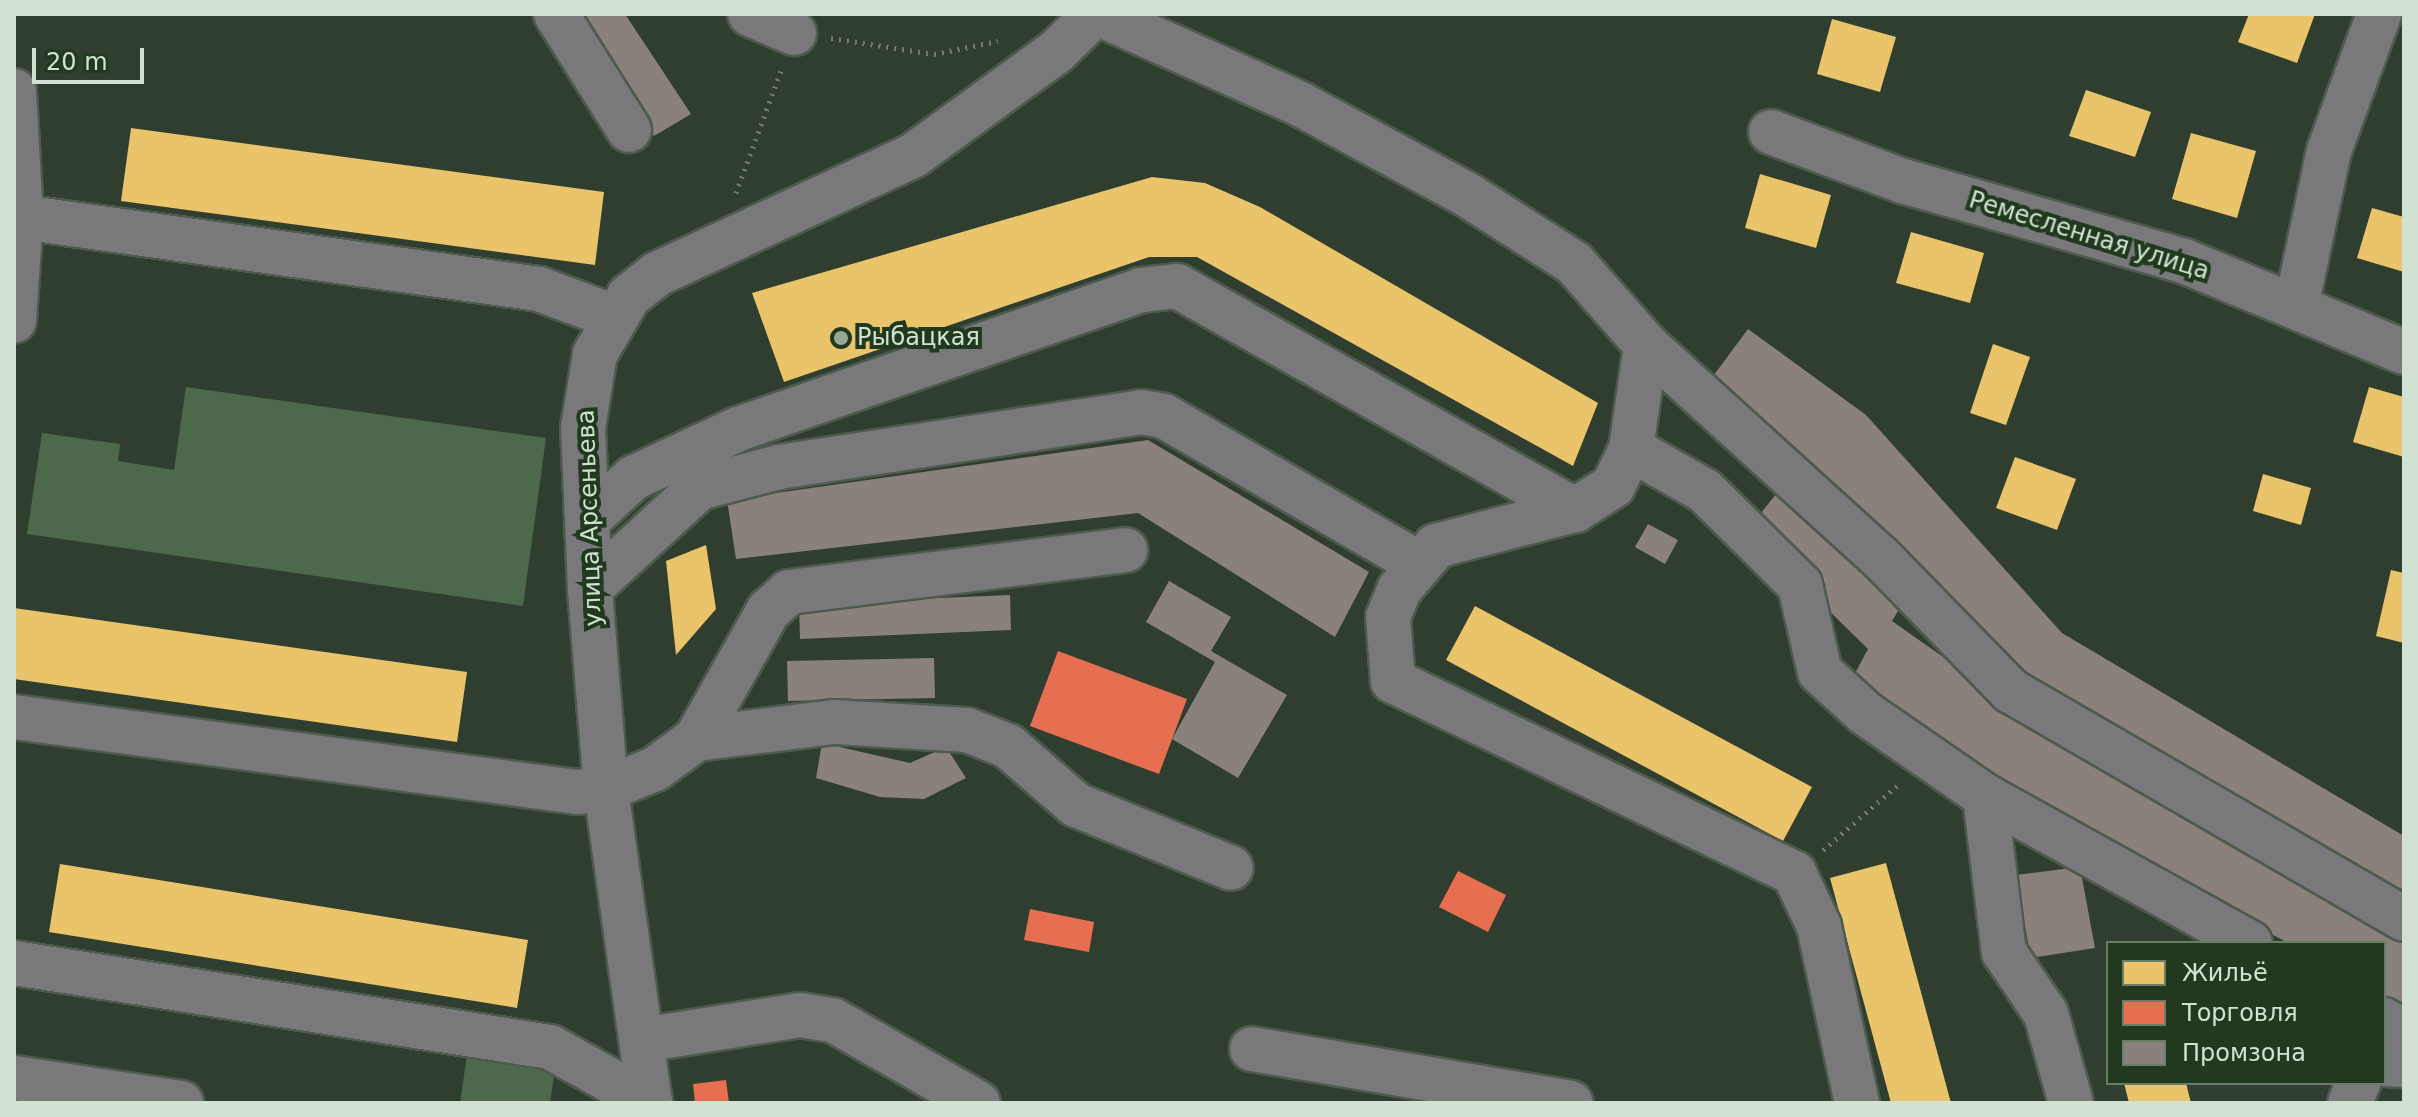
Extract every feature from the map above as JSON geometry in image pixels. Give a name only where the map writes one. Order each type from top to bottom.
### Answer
[{"type":"street","points":[[556,14],[629,130]]},
{"type":"street","points":[[750,14],[794,33]]},
{"type":"street","points":[[1097,14],[1300,104],[1466,194],[1574,263],[1646,345],[1881,558],[2011,691],[2404,919]]},
{"type":"street","name":"улица Арсеньева","points":[[650,1103],[606,789],[590,588],[587,386],[614,317],[657,274],[914,155],[1056,52],[1097,14]]},
{"type":"street","points":[[2296,307],[2329,151],[2379,14]]},
{"type":"street","points":[[14,91],[21,217],[14,321]]},
{"type":"street","name":"Ремесленная улица","points":[[1771,132],[1903,181],[2184,261],[2404,352]]},
{"type":"street","points":[[21,217],[539,289],[614,317]]},
{"type":"street","points":[[590,518],[633,478],[738,429],[1141,290],[1177,286],[1575,510]]},
{"type":"street","points":[[1646,345],[1631,449],[1613,486],[1575,510],[1483,529],[1436,546],[1418,563],[1388,617],[1393,681],[1794,873],[1819,926],[1857,1103]]},
{"type":"street","points":[[590,588],[699,488],[779,467],[1141,412],[1164,416],[1418,563]]},
{"type":"street","points":[[1631,449],[1705,491],[1800,585],[1820,672],[1865,713],[1985,796],[2246,941]]},
{"type":"street","points":[[14,717],[577,792],[606,789],[655,769],[696,739],[768,611],[789,592],[1125,550]]},
{"type":"street","points":[[696,739],[835,722],[967,730],[1008,746],[1076,805],[1231,868]]},
{"type":"street","points":[[1985,796],[2004,952],[2046,1014],[2071,1103]]},
{"type":"street","points":[[14,963],[550,1047],[650,1103]]},
{"type":"street","points":[[642,1040],[800,1015],[833,1020],[978,1103]]},
{"type":"street","points":[[2386,1021],[2404,1032]]},
{"type":"street","points":[[1252,1049],[1570,1103]]},
{"type":"street","points":[[14,1078],[181,1103]]},
{"type":"path","points":[[716,246],[794,33],[934,54],[1012,38]]},
{"type":"path","points":[[1794,873],[1903,780]]},
{"type":"green space","points":[[186,387],[546,438],[523,606],[27,534],[42,433],[120,444],[118,461],[174,470]]},
{"type":"green space","points":[[468,1048],[556,1061],[550,1103],[460,1103]]},
{"type":"building: Жильё","points":[[2249,14],[2315,14],[2297,63],[2238,42]]},
{"type":"building: Жильё","points":[[1832,19],[1896,37],[1880,92],[1817,74]]},
{"type":"building: Жильё","points":[[2086,90],[2151,112],[2135,157],[2069,136]]},
{"type":"building: Жильё","points":[[131,128],[604,192],[595,265],[121,201]]},
{"type":"building: Жильё","points":[[2191,133],[2256,151],[2237,218],[2172,199]]},
{"type":"building: Жильё","points":[[1760,174],[1831,195],[1816,248],[1745,228]]},
{"type":"building: Жильё","name":"Рыбацкая","points":[[1152,177],[1205,183],[1260,207],[1598,403],[1573,466],[1197,257],[1149,257],[784,382],[752,293]]},
{"type":"building: Жильё","points":[[2372,208],[2404,217],[2404,272],[2357,258]]},
{"type":"building: Жильё","points":[[1911,232],[1984,253],[1970,303],[1896,283]]},
{"type":"building: Жильё","points":[[1993,344],[2030,357],[2006,425],[1970,413]]},
{"type":"building: Жильё","points":[[2369,387],[2404,397],[2404,457],[2353,442]]},
{"type":"building: Жильё","points":[[2015,457],[2076,479],[2057,530],[1996,508]]},
{"type":"building: Жильё","points":[[2263,474],[2311,488],[2301,525],[2253,511]]},
{"type":"building: Жильё","points":[[706,545],[716,609],[676,655],[666,561]]},
{"type":"building: Жильё","points":[[2391,570],[2404,573],[2404,643],[2376,636]]},
{"type":"building: Жильё","points":[[1475,606],[1812,787],[1783,841],[1446,660]]},
{"type":"building: Жильё","points":[[14,608],[467,672],[457,742],[14,679]]},
{"type":"building: Жильё","points":[[1886,863],[1951,1103],[1891,1103],[1830,878]]},
{"type":"building: Жильё","points":[[60,864],[528,940],[517,1008],[49,932]]},
{"type":"building: Жильё","points":[[2124,1085],[2186,1085],[2191,1103],[2129,1103]]},
{"type":"building: Торговля","points":[[1058,651],[1187,699],[1159,774],[1030,726]]},
{"type":"building: Торговля","points":[[1458,871],[1506,895],[1488,932],[1439,907]]},
{"type":"building: Торговля","points":[[1030,909],[1094,922],[1089,952],[1024,940]]},
{"type":"building: Торговля","points":[[726,1080],[729,1103],[695,1103],[693,1084]]},
{"type":"building: Промзона","points":[[576,14],[625,14],[691,114],[654,136]]},
{"type":"building: Промзона","points":[[1748,329],[1866,415],[2062,633],[2404,836],[2404,906],[2014,676],[1916,564],[1821,471],[1708,383]]},
{"type":"building: Промзона","points":[[1148,440],[1369,572],[1335,637],[1138,513],[736,559],[727,500]]},
{"type":"building: Промзона","points":[[1781,488],[1901,606],[1892,621],[2034,721],[2404,941],[2404,1012],[2386,1001],[2386,941],[2284,941],[1990,781],[1853,677],[1868,649],[1816,598],[1826,585],[1756,519]]},
{"type":"building: Промзона","points":[[1648,524],[1678,540],[1665,564],[1635,547]]},
{"type":"building: Промзона","points":[[1169,581],[1231,617],[1211,651],[1287,695],[1238,778],[1172,739],[1215,662],[1146,622]]},
{"type":"building: Промзона","points":[[1010,595],[1011,630],[800,639],[799,604]]},
{"type":"building: Промзона","points":[[934,658],[935,698],[788,701],[787,661]]},
{"type":"building: Промзона","points":[[822,743],[910,763],[946,747],[966,778],[924,799],[880,797],[816,778]]},
{"type":"building: Промзона","points":[[2080,867],[2095,948],[2031,958],[2015,875]]},
{"type":"place","name":"Рыбацкая","points":[[841,338]]}]
